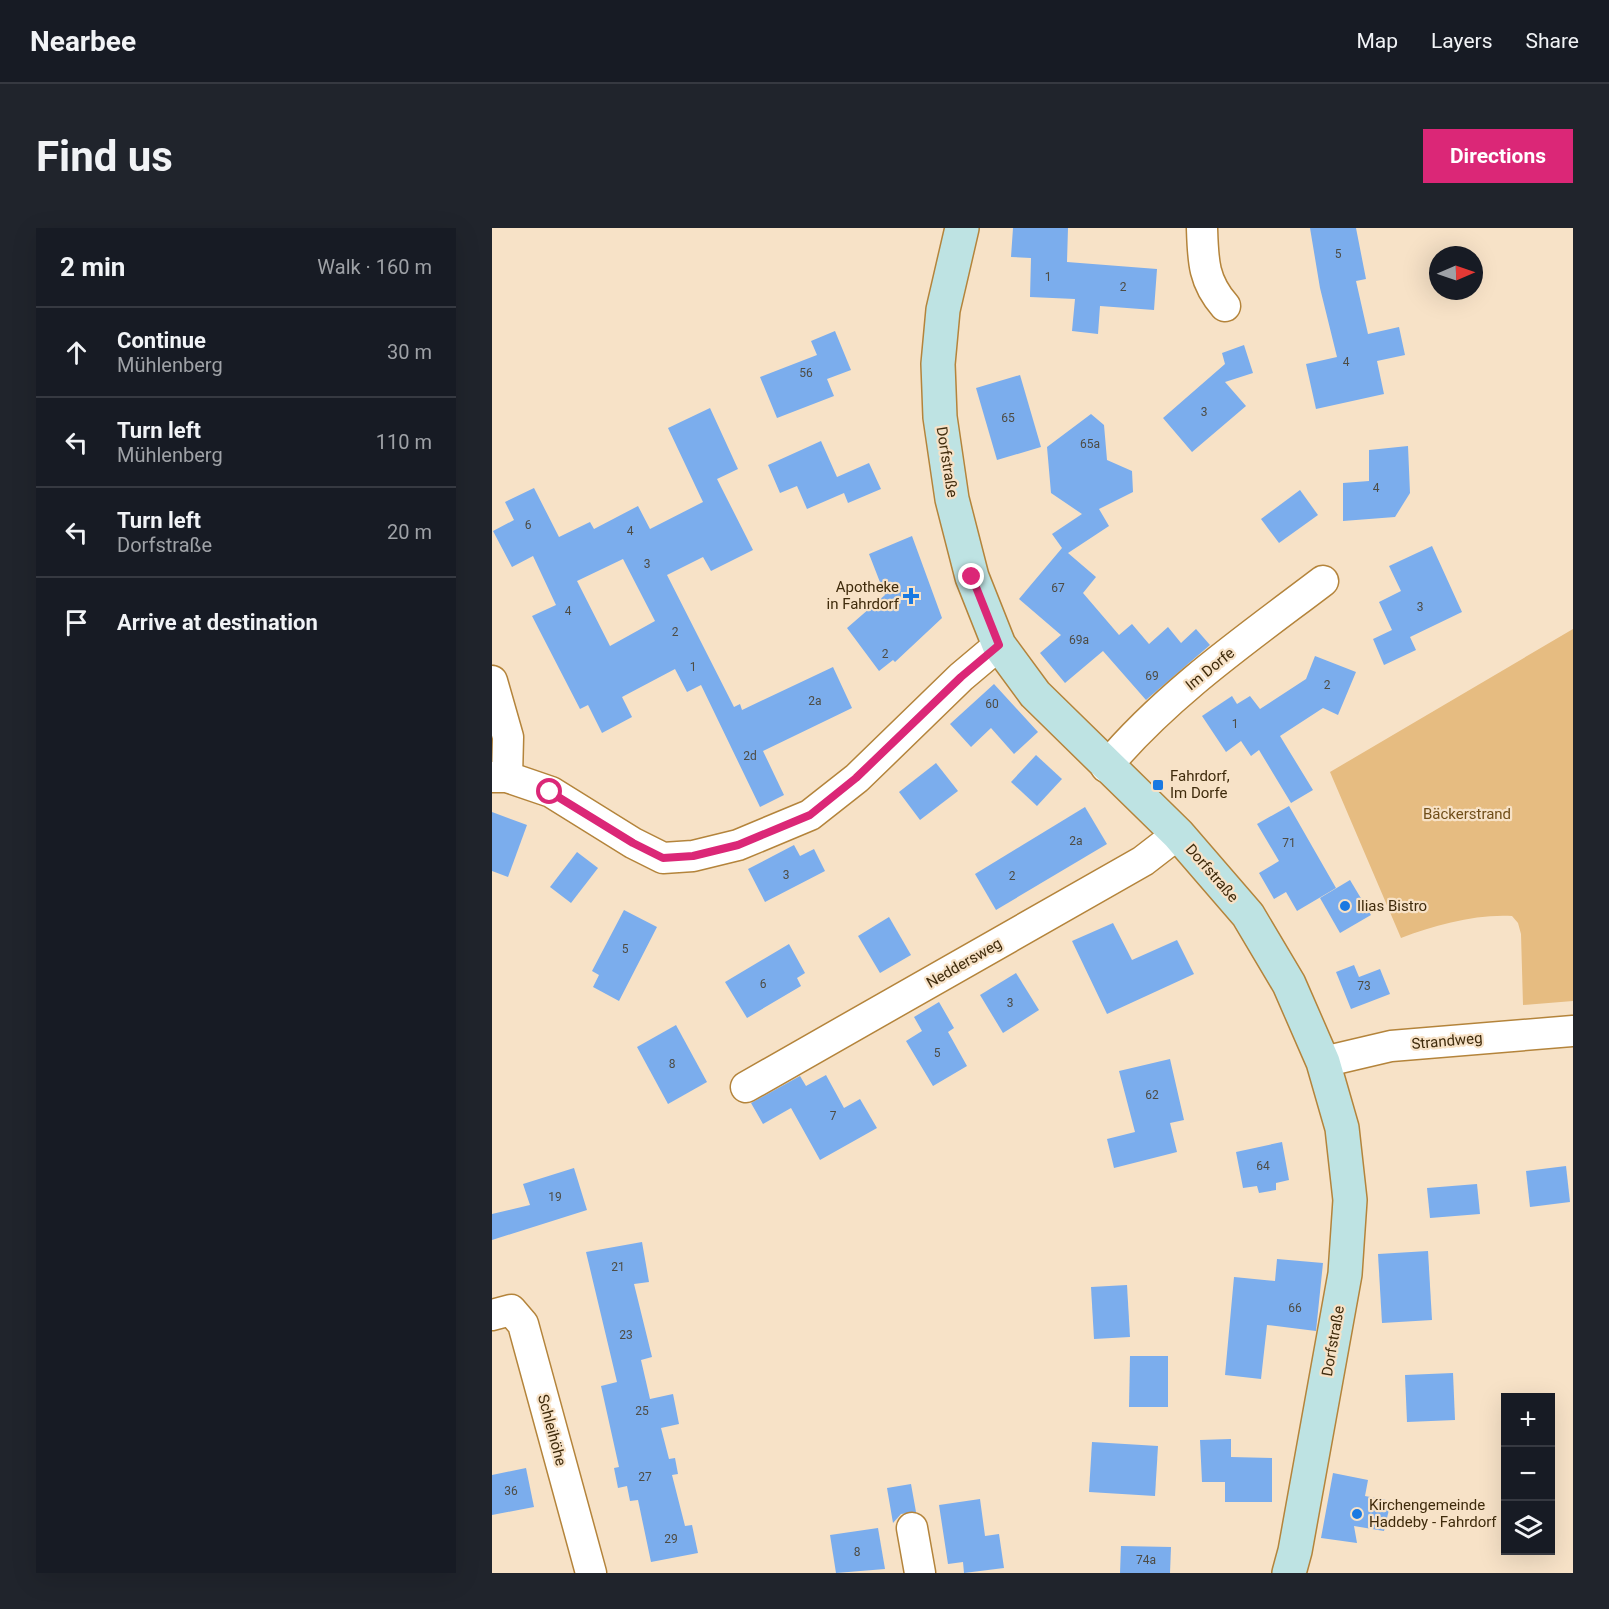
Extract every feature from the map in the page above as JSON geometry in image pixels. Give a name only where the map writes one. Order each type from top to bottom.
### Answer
[{"type":"street","name":"Dorfstraße","points":[[962,228],[943,310],[938,363],[940,417],[955,510],[972,577],[999,645],[1035,694],[1178,834],[1248,915],[1289,984],[1323,1062],[1342,1128],[1350,1200],[1347,1253],[1289,1573]]},
{"type":"street","points":[[1202,228],[1203,261],[1212,291],[1225,306]]},
{"type":"street","name":"Im Dorfe","points":[[1107,767],[1126,743],[1182,690],[1323,581]]},
{"type":"street","points":[[492,681],[507,737],[499,777],[550,792],[633,843],[663,858],[693,856],[738,845],[810,815],[856,778],[961,677],[999,645]]},
{"type":"street","name":"Neddersweg","points":[[746,1087],[1143,861],[1178,834]]},
{"type":"street","name":"Strandweg","points":[[1323,1062],[1391,1046],[1573,1031]]},
{"type":"street","name":"Schleihöhe","points":[[492,1315],[511,1310],[523,1324],[591,1573]]},
{"type":"street","points":[[912,1528],[920,1573]]},
{"type":"green space","name":"Bäckerstrand","points":[[1573,629],[1573,1001],[1523,1005],[1521,934],[1518,923],[1512,916],[1455,921],[1401,938],[1330,772]]},
{"type":"building","points":[[1013,228],[1068,228],[1067,262],[1157,269],[1154,310],[1100,306],[1098,334],[1072,331],[1075,299],[1030,297],[1031,258],[1011,257]]},
{"type":"building","points":[[1310,228],[1356,228],[1366,279],[1356,281],[1368,334],[1399,327],[1405,355],[1377,361],[1384,394],[1316,409],[1306,364],[1337,357],[1320,288]]},
{"type":"building","points":[[835,331],[851,370],[827,379],[834,396],[777,418],[760,377],[817,355],[811,341]]},
{"type":"building","points":[[1244,345],[1253,373],[1225,382],[1246,406],[1192,452],[1163,418],[1225,364],[1222,353]]},
{"type":"building","points":[[1020,375],[1041,447],[997,460],[976,388]]},
{"type":"building","points":[[710,408],[738,469],[717,479],[753,550],[711,571],[703,557],[667,575],[734,707],[740,704],[742,710],[833,667],[852,708],[763,751],[784,795],[760,807],[701,685],[687,692],[675,669],[622,697],[632,717],[602,733],[588,705],[580,709],[532,616],[556,605],[533,556],[512,567],[493,531],[514,520],[505,502],[534,488],[559,537],[590,522],[594,529],[638,506],[650,529],[703,502],[668,428]],"holes":[[[623,559],[655,621],[610,646],[577,581]]]},
{"type":"building","points":[[1091,414],[1104,425],[1107,460],[1132,471],[1133,492],[1099,509],[1109,526],[1068,553],[1096,577],[1083,593],[1119,635],[1132,624],[1149,644],[1168,627],[1181,643],[1196,629],[1210,645],[1146,700],[1103,651],[1065,683],[1040,653],[1061,635],[1019,599],[1062,548],[1052,534],[1082,514],[1051,493],[1047,447]]},
{"type":"building","points":[[821,441],[837,477],[869,463],[881,489],[848,503],[844,493],[807,509],[797,486],[780,493],[768,465]]},
{"type":"building","points":[[1408,446],[1410,493],[1395,517],[1343,521],[1343,483],[1369,481],[1369,450]]},
{"type":"building","points":[[1300,490],[1318,515],[1279,543],[1261,519]]},
{"type":"building","points":[[912,536],[942,618],[895,662],[893,660],[879,671],[847,628],[885,595],[869,554]]},
{"type":"building","points":[[1432,546],[1462,612],[1410,637],[1416,650],[1384,665],[1373,639],[1392,630],[1379,602],[1401,591],[1389,566]]},
{"type":"building","points":[[1315,656],[1356,672],[1338,715],[1323,708],[1280,736],[1313,790],[1291,803],[1259,750],[1251,756],[1241,741],[1226,752],[1202,716],[1232,696],[1237,704],[1250,696],[1260,709],[1306,679]]},
{"type":"building","points":[[994,684],[1038,732],[1014,754],[991,728],[971,747],[950,724]]},
{"type":"building","points":[[1036,755],[1062,779],[1037,806],[1011,782]]},
{"type":"building","points":[[936,763],[958,791],[920,820],[899,792]]},
{"type":"building","points":[[1289,806],[1336,888],[1297,911],[1286,892],[1274,899],[1259,873],[1279,861],[1257,824]]},
{"type":"building","points":[[1085,807],[1107,844],[996,910],[975,874]]},
{"type":"building","points":[[492,812],[527,825],[508,877],[492,871]]},
{"type":"building","points":[[794,845],[800,856],[814,849],[825,871],[765,902],[748,869]]},
{"type":"building","points":[[577,852],[598,868],[571,903],[550,887]]},
{"type":"building","name":"Ilias Bistro","points":[[1350,880],[1371,915],[1340,933],[1320,898]]},
{"type":"building","points":[[624,910],[657,927],[619,1001],[593,987],[599,975],[592,971]]},
{"type":"building","points":[[889,917],[911,955],[880,973],[858,936]]},
{"type":"building","points":[[1113,923],[1132,960],[1177,940],[1194,974],[1107,1014],[1072,941]]},
{"type":"building","points":[[789,944],[805,973],[797,978],[801,986],[747,1018],[725,982]]},
{"type":"building","points":[[1354,965],[1359,977],[1380,969],[1390,994],[1351,1009],[1336,972]]},
{"type":"building","points":[[1016,973],[1039,1010],[1003,1033],[980,995]]},
{"type":"building","points":[[939,1002],[954,1028],[948,1032],[967,1066],[933,1086],[906,1041],[922,1031],[914,1017]]},
{"type":"building","points":[[676,1025],[707,1082],[668,1104],[637,1047]]},
{"type":"building","points":[[1170,1059],[1184,1120],[1170,1123],[1177,1152],[1114,1168],[1107,1139],[1135,1132],[1119,1071]]},
{"type":"building","points":[[826,1075],[844,1108],[860,1099],[877,1128],[820,1160],[791,1108],[763,1124],[751,1103],[800,1076],[806,1086]]},
{"type":"building","points":[[1282,1142],[1289,1180],[1276,1183],[1276,1190],[1259,1193],[1257,1186],[1243,1188],[1236,1152]]},
{"type":"building","points":[[1566,1166],[1570,1202],[1530,1207],[1526,1171]]},
{"type":"building","points":[[574,1168],[587,1210],[492,1240],[492,1214],[530,1205],[523,1184]]},
{"type":"building","points":[[1477,1184],[1480,1214],[1430,1218],[1427,1188]]},
{"type":"building","points":[[642,1242],[649,1282],[634,1284],[652,1357],[641,1360],[650,1399],[673,1394],[679,1424],[661,1428],[669,1459],[675,1458],[678,1474],[672,1475],[685,1526],[692,1525],[698,1553],[651,1562],[638,1500],[630,1501],[627,1486],[618,1488],[614,1468],[619,1467],[601,1386],[617,1382],[586,1252]]},
{"type":"building","points":[[1428,1251],[1432,1320],[1382,1323],[1378,1254]]},
{"type":"building","points":[[1277,1259],[1323,1263],[1316,1331],[1267,1325],[1261,1379],[1225,1375],[1234,1277],[1275,1281]]},
{"type":"building","points":[[1127,1285],[1130,1337],[1094,1339],[1091,1287]]},
{"type":"building","points":[[1130,1356],[1168,1356],[1168,1407],[1129,1407]]},
{"type":"building","points":[[1453,1373],[1455,1420],[1407,1422],[1405,1375]]},
{"type":"building","points":[[1231,1439],[1231,1457],[1272,1458],[1272,1502],[1225,1502],[1225,1482],[1202,1482],[1200,1440]]},
{"type":"building","points":[[1092,1442],[1158,1446],[1155,1496],[1089,1492]]},
{"type":"building","points":[[526,1468],[534,1507],[492,1515],[492,1475]]},
{"type":"building","name":"Kirchengemeinde Haddeby - Fahrdorf","points":[[1333,1473],[1368,1480],[1365,1496],[1391,1501],[1384,1531],[1354,1526],[1357,1543],[1321,1538]]},
{"type":"building","points":[[911,1484],[916,1512],[901,1514],[893,1523],[887,1488]]},
{"type":"building","points":[[980,1499],[985,1536],[999,1534],[1004,1568],[964,1573],[963,1562],[948,1564],[939,1505]]},
{"type":"building","points":[[878,1528],[885,1569],[836,1573],[830,1535]]},
{"type":"building","points":[[1121,1546],[1171,1547],[1170,1573],[1120,1573]]},
{"type":"place","name":"Apotheke in Fahrdorf","points":[[911,596]]},
{"type":"place","name":"Fahrdorf, Im Dorfe","points":[[1158,785]]},
{"type":"place","name":"Ilias Bistro","points":[[1345,906]]},
{"type":"place","name":"Kirchengemeinde Haddeby - Fahrdorf","points":[[1357,1514]]},
{"type":"route","points":[[550,792],[633,843],[663,858],[693,856],[738,845],[810,815],[856,778],[961,677],[999,645],[972,577]]}]
